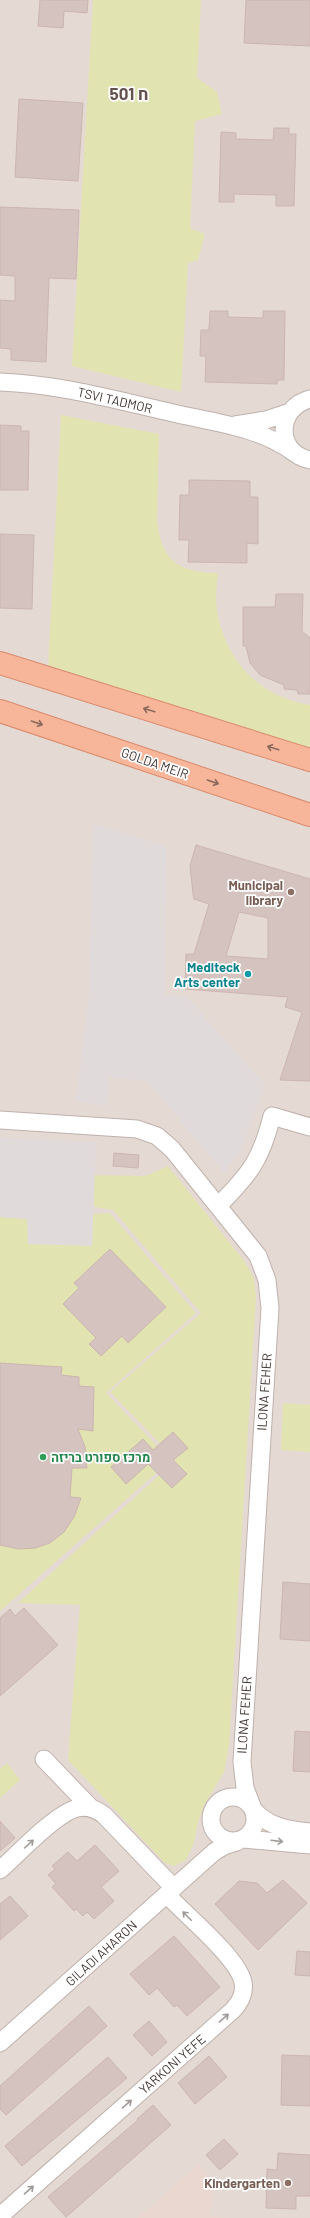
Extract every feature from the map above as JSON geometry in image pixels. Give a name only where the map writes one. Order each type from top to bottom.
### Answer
[{"type":"main road","points":[[0,663],[310,760]]},
{"type":"main road","name":"GOLDA MEIR","points":[[0,711],[310,815]]},
{"type":"street","name":"TSVI TADMOR","points":[[0,382],[62,388],[229,426],[271,439],[300,457],[310,460]]},
{"type":"street","points":[[293,452],[284,435],[284,425],[310,388]]},
{"type":"street","name":"TSVI TADMOR","points":[[229,426],[266,420],[299,405]]},
{"type":"street","points":[[218,1206],[243,1181],[260,1157],[272,1116],[310,1127]]},
{"type":"street","name":"ILONA FEHER","points":[[0,1120],[132,1128],[156,1136],[175,1152],[258,1256],[266,1274],[270,1301],[242,1762],[246,1788],[253,1808]]},
{"type":"street","name":"YARKONI YEFE","points":[[0,2216],[233,2010],[240,2002],[243,1992],[242,1982],[234,1964],[104,1815],[91,1808],[44,1759]]},
{"type":"street","name":"ILONA FEHER","points":[[220,1801],[232,1786],[242,1762]]},
{"type":"street","points":[[310,1832],[290,1830],[276,1825],[260,1816],[244,1800],[237,1797],[226,1798],[220,1801],[212,1812],[212,1827],[217,1835],[223,1839],[310,1845]]},
{"type":"street","points":[[0,1870],[61,1816],[74,1809],[91,1808]]},
{"type":"street","points":[[240,1840],[249,1835],[255,1827],[256,1819],[253,1808]]},
{"type":"street","name":"GILADI AHARON","points":[[202,1863],[209,1844],[212,1827]]},
{"type":"street","name":"GILADI AHARON","points":[[0,2044],[202,1863],[220,1848],[240,1840]]},
{"type":"shaded area","points":[[0,0],[310,0],[310,2218],[0,2218]]},
{"type":"shaded area","points":[[93,824],[166,846],[165,995],[187,997],[265,1085],[240,1152],[224,1173],[147,1081],[109,1077],[107,1106],[76,1101],[89,996]]},
{"type":"shaded area","points":[[0,1138],[96,1142],[92,1246],[28,1244],[27,1219],[0,1217]]},
{"type":"shaded area","points":[[199,2164],[214,2183],[209,2216],[230,2218],[137,2218]]},
{"type":"green space","points":[[93,0],[201,0],[197,78],[217,92],[222,114],[195,121],[190,228],[205,234],[198,260],[188,263],[181,392],[72,366]]},
{"type":"green space","points":[[61,415],[159,434],[157,520],[159,534],[163,545],[174,562],[182,567],[204,572],[218,573],[216,605],[221,628],[228,645],[236,660],[260,685],[275,694],[292,701],[310,705],[310,750],[48,670]]},
{"type":"green space","points":[[168,1166],[245,1262],[254,1279],[256,1297],[229,1746],[224,1772],[204,1805],[198,1822],[194,1843],[186,1860],[174,1866],[165,1863],[68,1760],[80,1605],[18,1603],[176,1460],[110,1392],[201,1313],[113,1210],[94,1207],[94,1175],[145,1176]]},
{"type":"green space","points":[[110,1213],[196,1313],[106,1393],[171,1460],[0,1611],[0,1217],[27,1219],[92,1246],[93,1214]]},
{"type":"green space","points":[[283,1403],[310,1405],[310,1452],[281,1450]]},
{"type":"green space","points":[[7,1763],[20,1780],[0,1798],[0,1769]]},
{"type":"building","points":[[40,0],[88,0],[87,13],[64,11],[63,28],[38,26]]},
{"type":"building","points":[[246,0],[310,0],[310,46],[244,43]]},
{"type":"building","points":[[19,99],[83,103],[78,181],[15,177]]},
{"type":"building","points":[[274,128],[289,128],[289,134],[296,134],[294,206],[276,206],[276,195],[234,194],[234,202],[219,202],[221,132],[236,133],[236,139],[273,140]]},
{"type":"building","points":[[0,207],[79,210],[76,279],[49,278],[46,362],[11,360],[11,349],[0,348],[0,300],[15,301],[15,276],[0,275]]},
{"type":"building","points":[[210,311],[228,311],[228,317],[263,318],[263,311],[285,311],[284,380],[277,380],[277,384],[205,382],[206,356],[200,356],[201,330],[209,330]]},
{"type":"building","points":[[0,425],[21,426],[21,431],[29,431],[28,490],[0,490]]},
{"type":"building","points":[[189,480],[250,481],[250,497],[258,497],[258,544],[247,543],[247,563],[188,562],[189,540],[179,540],[180,495],[189,495]]},
{"type":"building","points":[[0,534],[34,535],[32,609],[0,608]]},
{"type":"building","points":[[276,594],[303,594],[302,631],[310,638],[310,694],[298,694],[297,690],[284,689],[284,685],[260,675],[250,663],[246,646],[243,646],[243,607],[275,607]]},
{"type":"building","name":"Mediteck Arts center","points":[[196,845],[310,879],[310,1081],[280,1080],[302,1012],[285,1007],[288,997],[185,989],[186,954],[194,954],[209,904],[194,899],[190,866]],"holes":[[[239,912],[268,918],[268,959],[226,956]]]},
{"type":"building","points":[[114,1153],[139,1155],[138,1168],[113,1166]]},
{"type":"building","points":[[110,1249],[166,1307],[128,1343],[122,1336],[101,1356],[89,1344],[96,1338],[63,1304],[79,1288],[74,1283]]},
{"type":"building","name":"מרכז ספורט בריזה","points":[[0,1363],[62,1367],[61,1375],[79,1377],[79,1386],[94,1387],[93,1431],[78,1429],[85,1447],[87,1468],[72,1468],[70,1497],[81,1498],[74,1517],[64,1532],[50,1543],[35,1548],[19,1549],[0,1545]]},
{"type":"building","points":[[173,1432],[188,1448],[173,1460],[187,1474],[172,1488],[148,1464],[126,1484],[111,1467],[143,1439],[153,1450]]},
{"type":"building","points":[[283,1582],[310,1584],[310,1641],[280,1639]]},
{"type":"building","points":[[24,1608],[58,1645],[0,1696],[0,1618],[10,1609],[15,1616]]},
{"type":"building","points":[[295,1731],[310,1732],[310,1772],[293,1771]]},
{"type":"building","points":[[0,1821],[15,1838],[0,1851]]},
{"type":"building","points":[[95,1845],[119,1871],[101,1887],[114,1901],[94,1919],[87,1912],[83,1916],[76,1909],[74,1911],[52,1887],[56,1884],[48,1875],[55,1869],[52,1866],[68,1852],[77,1861]]},
{"type":"building","points":[[283,1880],[307,1903],[258,1950],[215,1904],[239,1881],[257,1883],[267,1893]]},
{"type":"building","points":[[10,1896],[28,1916],[0,1940],[0,1904]]},
{"type":"building","points":[[174,1936],[220,1987],[187,2016],[177,2005],[174,2007],[157,1988],[149,1995],[130,1974]]},
{"type":"building","points":[[297,1951],[310,1952],[310,1976],[295,1975]]},
{"type":"building","points":[[89,2006],[107,2026],[6,2115],[0,2109],[0,2086]]},
{"type":"building","points":[[149,2021],[167,2042],[152,2056],[133,2035]]},
{"type":"building","points":[[282,2055],[310,2056],[310,2106],[281,2105]]},
{"type":"building","points":[[209,2056],[227,2077],[195,2104],[178,2083]]},
{"type":"building","points":[[108,2057],[127,2078],[22,2166],[5,2146]]},
{"type":"building","points":[[153,2105],[171,2125],[66,2217],[48,2197],[138,2120],[137,2119]]},
{"type":"building","points":[[224,2139],[238,2154],[220,2170],[206,2155]]},
{"type":"building","name":"Kindergarten","points":[[278,2153],[310,2155],[310,2196],[296,2196],[296,2209],[266,2208],[267,2169],[277,2170]]},
{"type":"place","name":"Municipal library","points":[[291,892]]},
{"type":"place","name":"Mediteck Arts center","points":[[248,974]]},
{"type":"place","name":"מרכז ספורט בריזה","points":[[43,1457]]},
{"type":"place","name":"Kindergarten","points":[[288,2183]]},
{"type":"district","name":"ח 501","points":[[129,94]]}]
